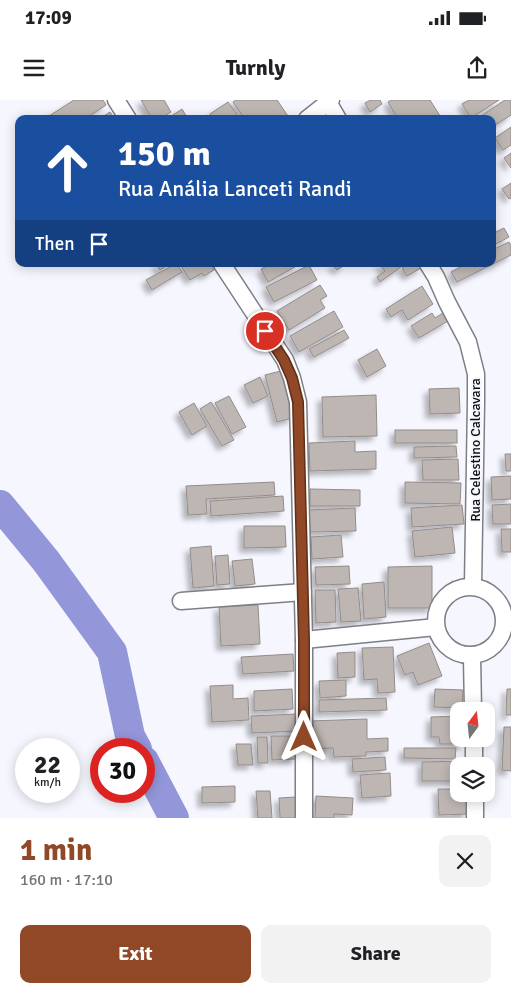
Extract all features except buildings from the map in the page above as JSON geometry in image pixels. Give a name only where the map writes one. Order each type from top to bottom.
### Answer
[{"type":"street","points":[[116,100],[125,115]]},
{"type":"street","points":[[312,115],[329,101],[336,115]]},
{"type":"street","points":[[224,267],[284,360],[292,378],[298,402],[304,640],[304,818]]},
{"type":"street","name":"Rua Celestino Calcavara","points":[[430,267],[468,342],[476,374],[473,586]]},
{"type":"street","points":[[473,586],[488,592],[497,599],[508,619],[496,644],[485,652],[472,656],[453,651],[445,644],[436,627],[438,610],[446,596],[460,588],[473,586]]},
{"type":"street","points":[[181,600],[303,592]]},
{"type":"street","points":[[304,640],[436,627]]},
{"type":"street","points":[[472,656],[473,702]]},
{"type":"street","points":[[475,802],[475,818]]},
{"type":"waterway","points":[[0,505],[46,561],[112,652],[131,738]]},
{"type":"waterway","points":[[155,782],[174,818]]},
{"type":"route","points":[[265,331],[284,360],[292,378],[298,402],[304,640],[304,737]]}]
